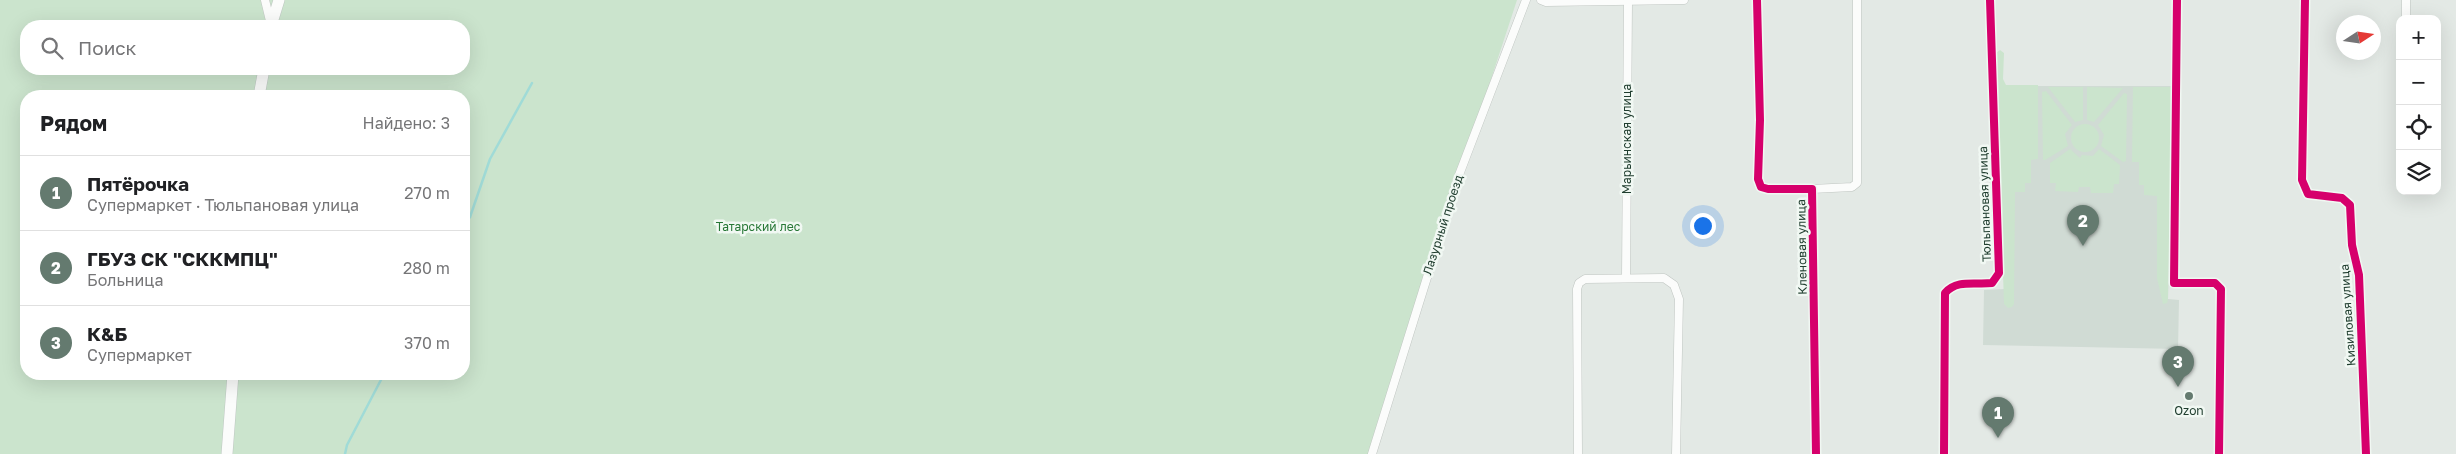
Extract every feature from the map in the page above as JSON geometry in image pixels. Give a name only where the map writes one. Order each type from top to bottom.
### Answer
[{"type":"main road","points":[[273,20],[278,0]]},
{"type":"main road","points":[[260,90],[263,75]]},
{"type":"main road","points":[[227,454],[233,380]]},
{"type":"street","points":[[265,0],[270,20]]},
{"type":"street","name":"Лазурный проезд","points":[[1372,454],[1458,175],[1526,0]]},
{"type":"street","points":[[1541,0],[1546,2],[1684,0]]},
{"type":"street","name":"Марьинская улица","points":[[1626,278],[1628,0]]},
{"type":"street","name":"Кленовая улица","points":[[1757,0],[1760,120],[1758,179],[1761,187],[1768,189],[1812,189],[1816,454]]},
{"type":"street","points":[[1812,189],[1852,187],[1857,183],[1857,0]]},
{"type":"street","name":"Тюльпановая улица","points":[[1944,454],[1945,293],[1954,285],[1992,283],[1999,274],[1990,0]]},
{"type":"street","points":[[2177,0],[2174,283],[2215,283],[2221,289],[2219,454]]},
{"type":"street","name":"Кизиловая улица","points":[[2305,0],[2302,180],[2308,194],[2342,198],[2350,205],[2352,245],[2359,275],[2366,454]]},
{"type":"street","points":[[2406,0],[2406,15]]},
{"type":"street","points":[[1578,454],[1577,289],[1579,283],[1585,279],[1626,278],[1664,278],[1674,284],[1677,291],[1676,454]]},
{"type":"shaded area","points":[[1997,86],[2172,86],[2168,299],[2179,300],[2178,349],[1983,345],[1984,290],[2005,289]]},
{"type":"green space","name":"Татарский лес","points":[[0,0],[1517,0],[1368,454],[0,454]]},
{"type":"green space","points":[[2000,50],[2004,53],[2003,79],[2006,85],[2038,85],[2038,159],[2031,160],[2031,183],[2025,183],[2025,192],[2015,192],[2014,304],[2008,308],[2004,304],[1997,86],[1996,53]]},
{"type":"green space","points":[[2048,87],[2083,87],[2083,120],[2075,122]]},
{"type":"green space","points":[[2087,87],[2123,88],[2094,122],[2087,120]]},
{"type":"green space","points":[[2133,87],[2172,87],[2168,299],[2167,303],[2163,304],[2157,278],[2157,196],[2144,195],[2144,185],[2139,185],[2139,162],[2132,162]]},
{"type":"green space","points":[[2046,91],[2072,125],[2065,134],[2068,146],[2043,160],[2042,92]]},
{"type":"green space","points":[[2124,93],[2127,94],[2126,161],[2123,162],[2101,146],[2104,135],[2098,125]]},
{"type":"green space","points":[[2085,124],[2095,128],[2099,138],[2095,148],[2085,152],[2075,148],[2071,138],[2075,128]]},
{"type":"green space","points":[[2070,149],[2080,158],[2082,155],[2093,156],[2099,149],[2120,165],[2119,184],[2114,184],[2113,193],[2091,193],[2090,187],[2079,187],[2078,192],[2055,191],[2056,183],[2050,183],[2050,163]]},
{"type":"waterway","points":[[470,217],[490,159],[532,83]]},
{"type":"waterway","points":[[345,454],[347,445],[381,380]]},
{"type":"cycle path","points":[[1757,0],[1760,120],[1758,179],[1761,187],[1768,189],[1812,189],[1816,454]]},
{"type":"cycle path","points":[[1944,454],[1945,293],[1961,284],[1992,283],[1999,273],[1990,0]]},
{"type":"cycle path","points":[[2177,0],[2174,283],[2215,283],[2221,289],[2219,454]]},
{"type":"cycle path","points":[[2305,0],[2302,180],[2308,194],[2342,198],[2350,205],[2352,245],[2359,275],[2366,454]]},
{"type":"place","name":"ГБУЗ СК \"СККМПЦ\"","points":[[2083,246]]},
{"type":"place","name":"К&Б","points":[[2178,387]]},
{"type":"place","name":"Ozon","points":[[2189,396]]},
{"type":"place","name":"Пятёрочка","points":[[1998,438]]}]
